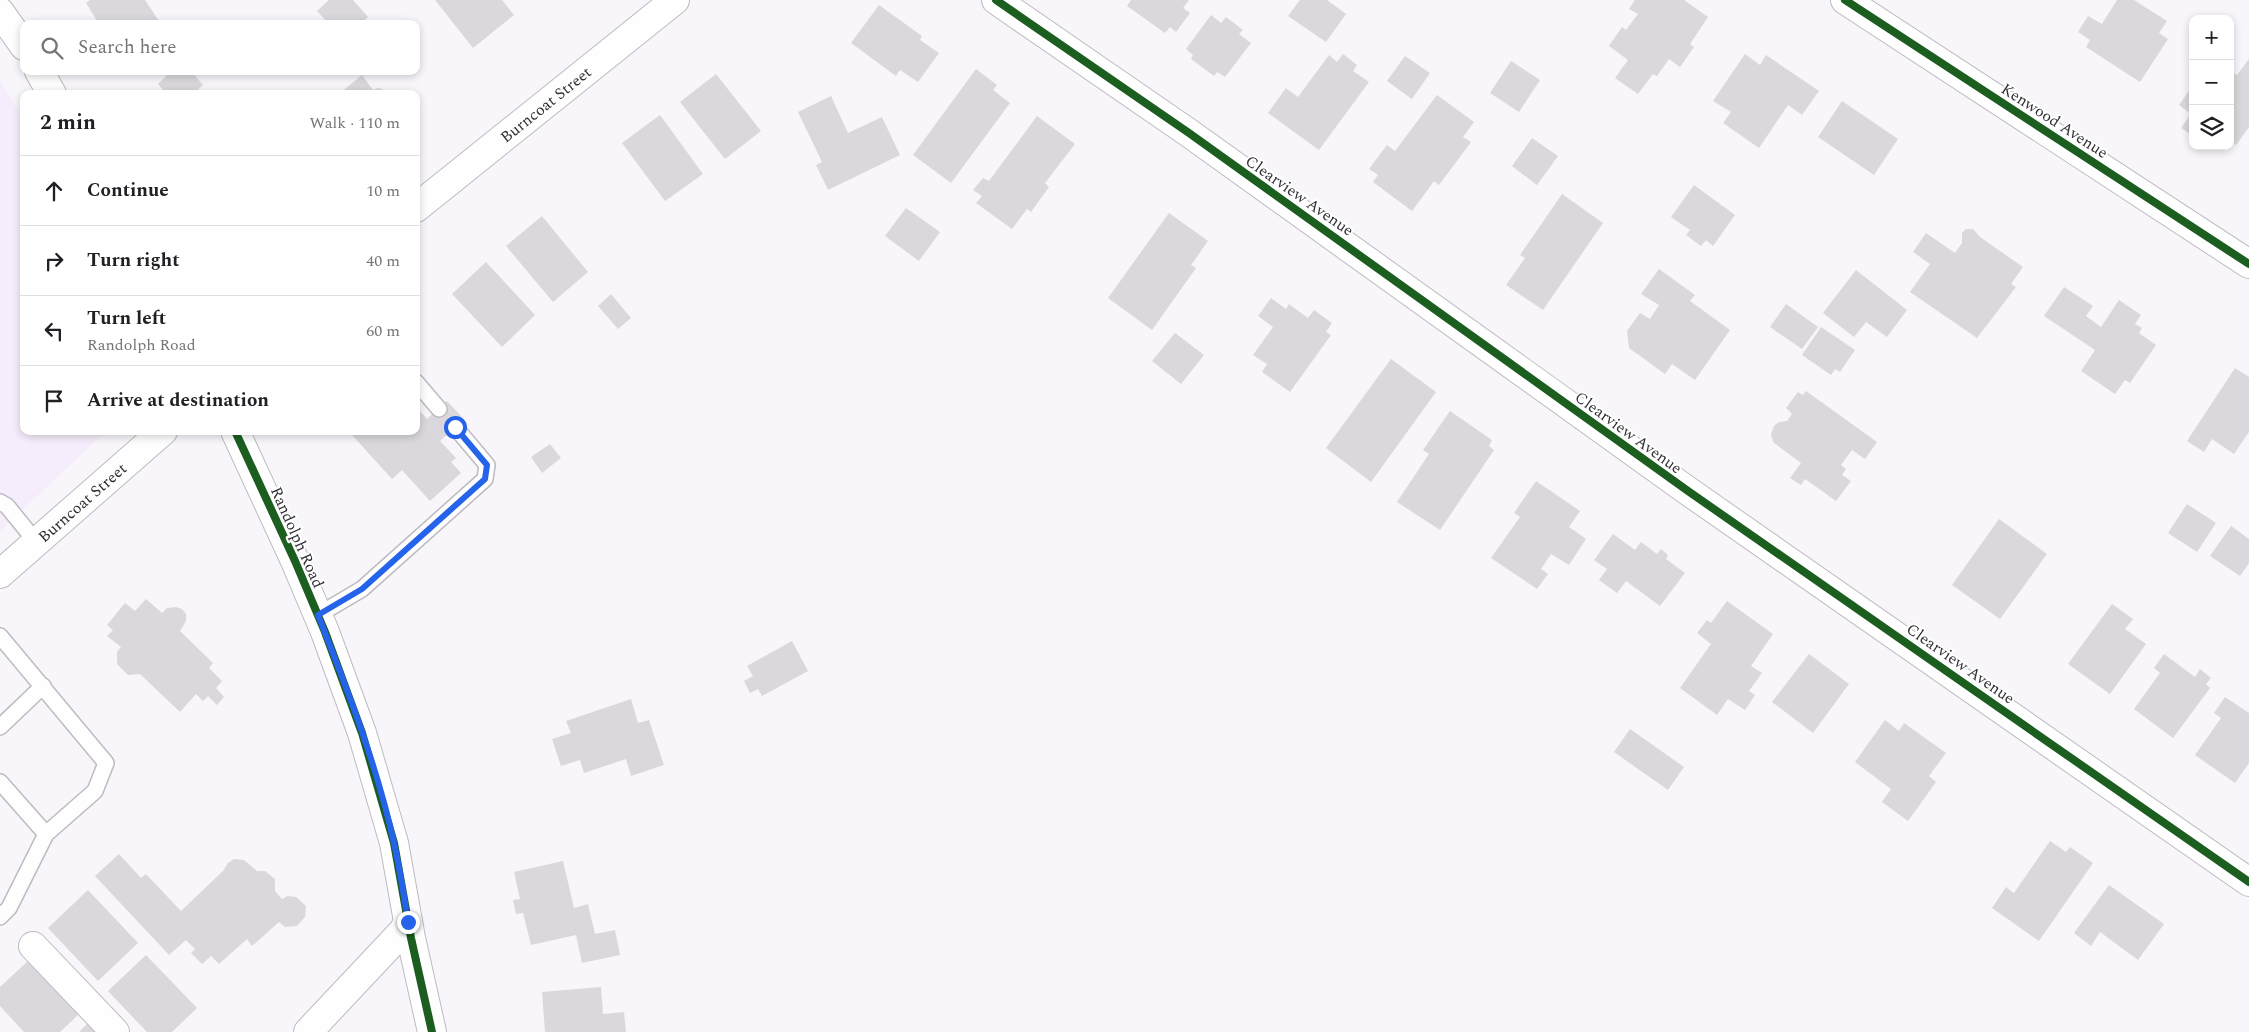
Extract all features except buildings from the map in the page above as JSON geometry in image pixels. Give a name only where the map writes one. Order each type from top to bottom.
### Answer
[{"type":"street","name":"Burncoat Street","points":[[420,205],[675,0]]},
{"type":"street","name":"Clearview Avenue","points":[[996,0],[1197,138],[1688,491],[2249,882]]},
{"type":"street","name":"Kenwood Avenue","points":[[1845,0],[2249,264]]},
{"type":"street","points":[[0,12],[20,40]]},
{"type":"street","points":[[41,75],[50,90]]},
{"type":"street","name":"Burncoat Street","points":[[0,574],[158,435]]},
{"type":"street","name":"Randolph Road","points":[[237,435],[318,615],[362,733],[394,843],[408,922],[432,1032]]},
{"type":"street","points":[[308,1032],[403,931],[408,922]]},
{"type":"street","points":[[33,946],[115,1032]]},
{"type":"lane","points":[[420,387],[439,409]]},
{"type":"lane","points":[[318,615],[362,589],[485,479],[487,465],[455,427]]},
{"type":"lane","points":[[0,502],[7,506],[37,543]]},
{"type":"lane","points":[[0,636],[106,763],[95,791],[46,834],[10,908],[0,917]]},
{"type":"lane","points":[[0,727],[43,686]]},
{"type":"lane","points":[[0,782],[46,834]]},
{"type":"shaded area","points":[[0,80],[20,114],[20,435],[102,435],[0,531]]},
{"type":"cycle path","points":[[996,0],[1189,133],[1688,491],[2249,882]]},
{"type":"cycle path","points":[[1845,0],[2249,264]]},
{"type":"cycle path","points":[[237,435],[295,561],[325,632],[362,733],[394,843],[411,938],[432,1032]]},
{"type":"route","points":[[408,922],[394,843],[381,795],[362,733],[318,615],[362,589],[485,479],[487,465],[455,427]]}]
